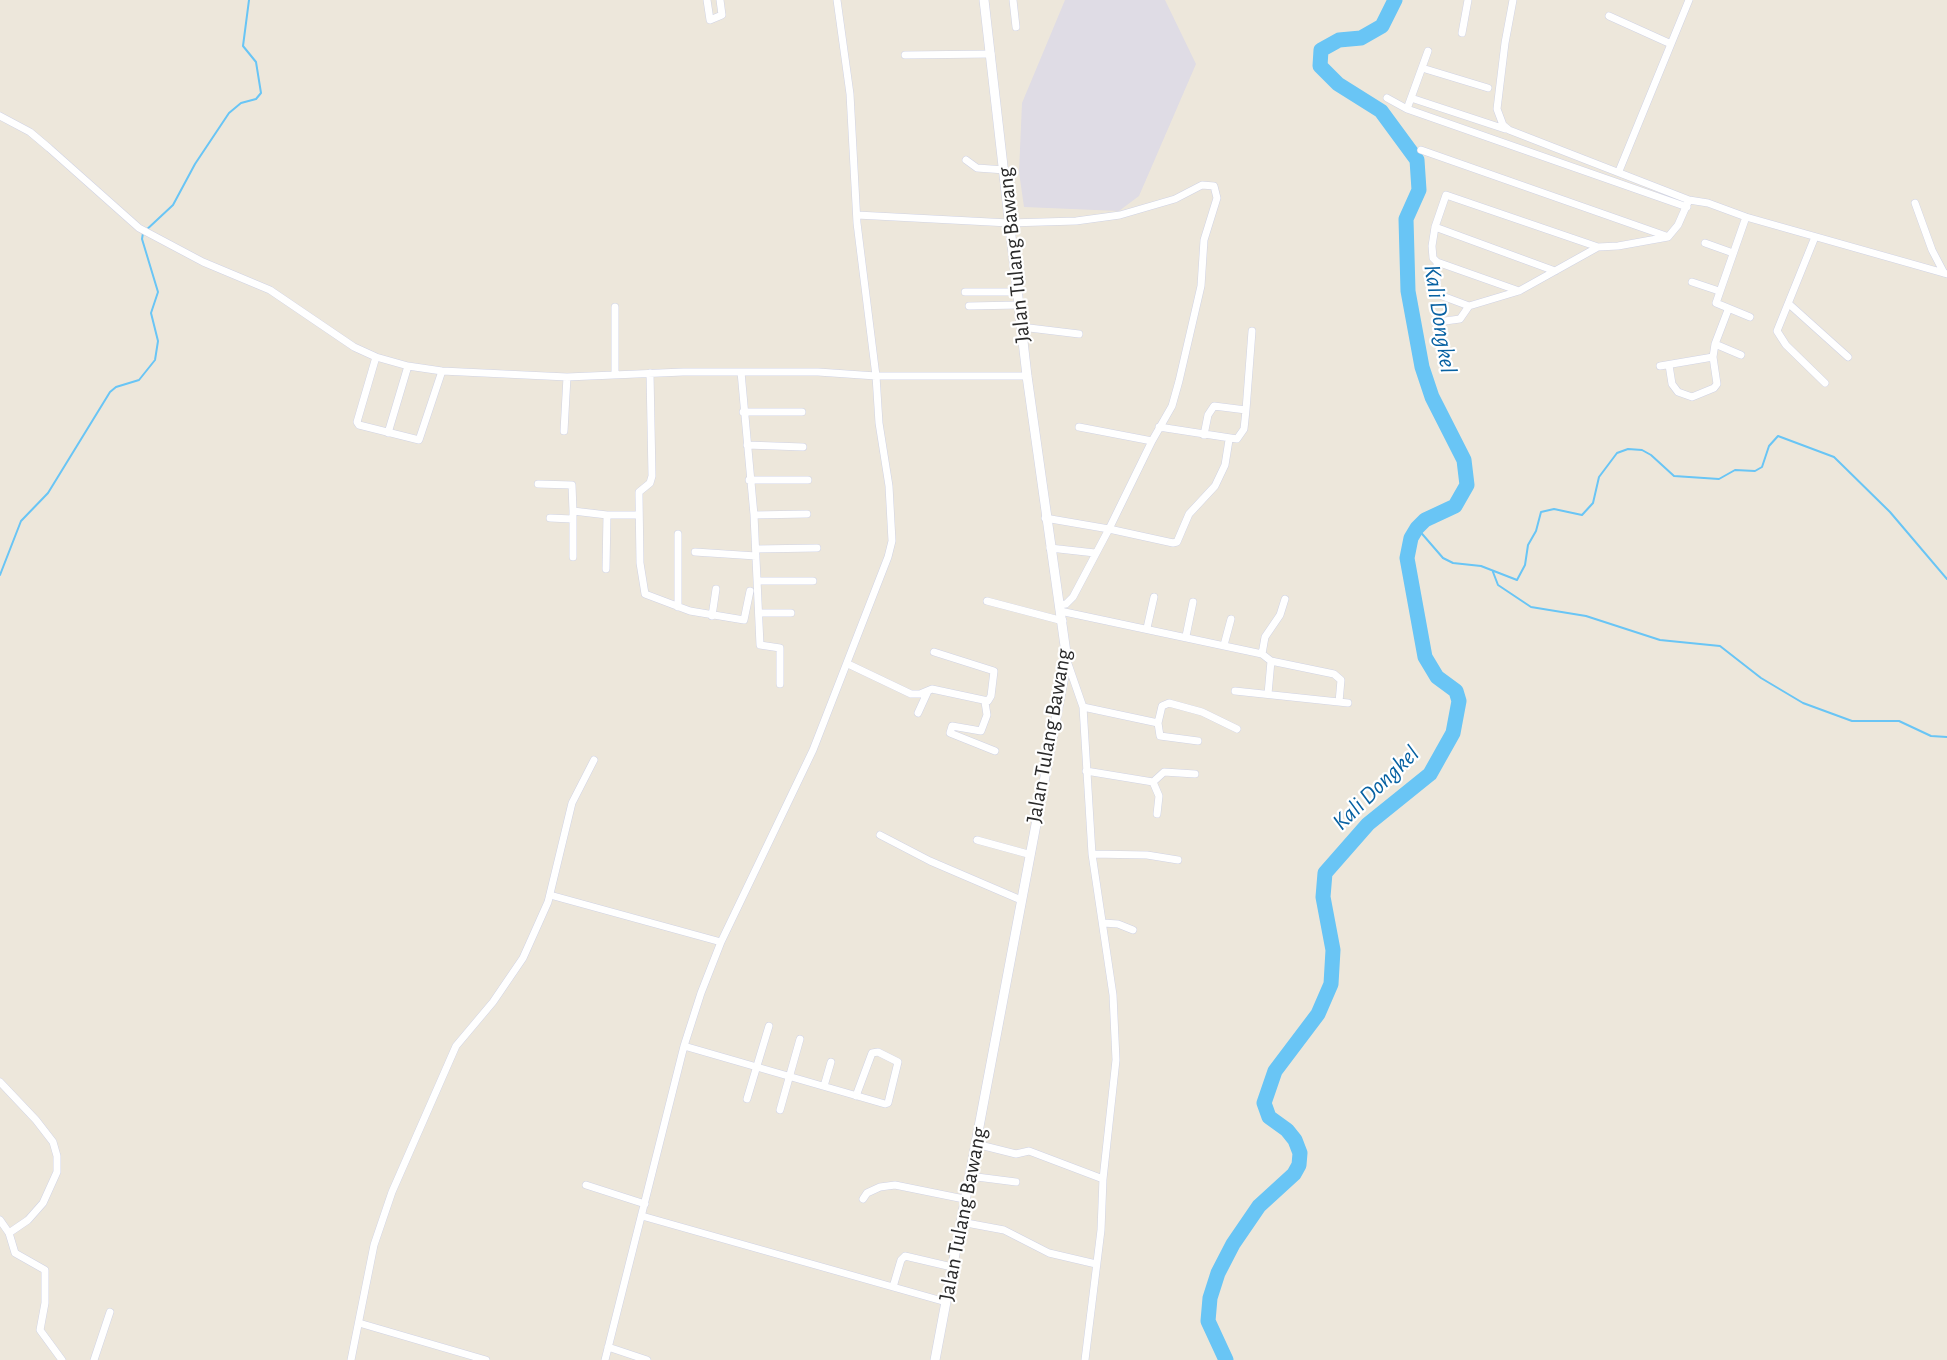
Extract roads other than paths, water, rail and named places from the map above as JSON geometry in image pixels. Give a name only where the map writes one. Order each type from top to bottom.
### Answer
[{"type":"street","points":[[707,0],[710,20],[721,17],[720,0]]},
{"type":"street","points":[[605,1360],[684,1046],[721,942],[800,779],[848,664],[878,586],[892,541],[889,486],[879,423],[876,376],[857,215],[850,94],[837,0]]},
{"type":"street","name":"Jalan Tulang Bawang","points":[[935,1360],[1028,854],[1067,660],[1045,518],[1016,292],[1005,170],[984,0]]},
{"type":"street","points":[[1013,0],[1016,27]]},
{"type":"street","points":[[1462,33],[1468,0]]},
{"type":"street","points":[[1509,130],[1503,125],[1497,109],[1504,43],[1513,0]]},
{"type":"street","points":[[1619,171],[1689,0]]},
{"type":"street","points":[[1609,15],[1671,44]]},
{"type":"street","points":[[1407,109],[1428,51]]},
{"type":"street","points":[[905,55],[991,54]]},
{"type":"street","points":[[1422,68],[1488,88]]},
{"type":"street","points":[[1387,98],[1407,109],[1688,203],[1708,203],[1746,217],[1946,274]]},
{"type":"street","points":[[1411,98],[1509,130],[1619,171],[1688,203]]},
{"type":"street","points":[[0,116],[30,132],[139,228],[150,235],[203,262],[270,290],[354,347],[376,357],[408,366],[442,371],[567,377],[741,372],[876,376],[1027,376]]},
{"type":"street","points":[[1422,150],[1668,237]]},
{"type":"street","points":[[966,160],[977,168],[1005,170]]},
{"type":"street","points":[[857,215],[1010,223],[1076,221],[1120,215],[1175,199],[1202,185],[1214,186],[1217,198],[1202,249],[1201,286],[1172,406],[1159,427],[1109,529],[1069,603],[1061,612]]},
{"type":"street","points":[[1519,291],[1437,262],[1433,258],[1435,227],[1446,195],[1598,247],[1618,246],[1668,237],[1678,225],[1688,203]]},
{"type":"street","points":[[1915,203],[1932,250],[1946,274]]},
{"type":"street","points":[[1746,217],[1716,303],[1728,310],[1750,317]]},
{"type":"street","points":[[1435,227],[1555,271]]},
{"type":"street","points":[[1815,237],[1777,331],[1778,335],[1825,383]]},
{"type":"street","points":[[1705,243],[1733,254]]},
{"type":"street","points":[[1437,262],[1437,294],[1469,306],[1519,291],[1598,247]]},
{"type":"street","points":[[1692,282],[1719,291]]},
{"type":"street","points":[[965,292],[1016,292]]},
{"type":"street","points":[[1789,304],[1848,357]]},
{"type":"street","points":[[969,306],[1018,305]]},
{"type":"street","points":[[1445,321],[1460,319],[1469,306]]},
{"type":"street","points":[[615,307],[615,374]]},
{"type":"street","points":[[1669,365],[1674,389],[1692,397],[1714,388],[1717,384],[1713,357],[1715,344],[1728,310]]},
{"type":"street","points":[[1022,327],[1079,333]]},
{"type":"street","points":[[1159,427],[1229,440],[1241,437],[1246,410],[1252,331]]},
{"type":"street","points":[[1715,344],[1742,355]]},
{"type":"street","points":[[376,357],[357,419],[359,425],[419,440],[442,371]]},
{"type":"street","points":[[1660,366],[1713,357]]},
{"type":"street","points":[[388,433],[408,366]]},
{"type":"street","points":[[741,372],[749,480],[754,515],[760,645],[780,648],[780,684]]},
{"type":"street","points":[[650,373],[652,476],[650,483],[639,492],[640,563],[645,594],[678,607],[744,620],[750,591]]},
{"type":"street","points":[[564,431],[567,377]]},
{"type":"street","points":[[1204,435],[1208,415],[1214,406],[1246,410]]},
{"type":"street","points":[[744,412],[802,412]]},
{"type":"street","points":[[1079,427],[1152,441]]},
{"type":"street","points":[[1045,518],[1177,542],[1189,514],[1215,486],[1225,465],[1229,440]]},
{"type":"street","points":[[747,445],[802,447]]},
{"type":"street","points":[[749,480],[808,480]]},
{"type":"street","points":[[538,484],[572,485],[573,557]]},
{"type":"street","points":[[754,515],[807,514]]},
{"type":"street","points":[[550,518],[572,515],[639,515]]},
{"type":"street","points":[[606,569],[607,515]]},
{"type":"street","points":[[678,534],[678,607]]},
{"type":"street","points":[[695,552],[756,552],[818,548]]},
{"type":"street","points":[[1050,548],[1095,553]]},
{"type":"street","points":[[757,581],[813,581]]},
{"type":"street","points":[[712,615],[716,589]]},
{"type":"street","points":[[1147,628],[1154,597]]},
{"type":"street","points":[[1262,654],[1264,637],[1280,615],[1285,599]]},
{"type":"street","points":[[987,601],[1061,612],[1186,636],[1262,654],[1271,661],[1334,674],[1341,680],[1339,702]]},
{"type":"street","points":[[1186,636],[1193,602]]},
{"type":"street","points":[[759,613],[791,613]]},
{"type":"street","points":[[1224,645],[1231,619]]},
{"type":"street","points":[[934,652],[994,671],[991,696],[985,702]]},
{"type":"street","points":[[1067,660],[1083,707],[1092,854],[1113,995],[1116,1060],[1085,1360]]},
{"type":"street","points":[[1268,694],[1271,661]]},
{"type":"street","points":[[848,664],[911,694],[933,689],[985,702]]},
{"type":"street","points":[[918,713],[928,690]]},
{"type":"street","points":[[1235,691],[1348,703]]},
{"type":"street","points":[[978,744],[987,715],[985,702]]},
{"type":"street","points":[[1198,741],[1160,736],[1158,723],[1162,706],[1169,703],[1202,712],[1237,729]]},
{"type":"street","points":[[1083,707],[1158,723]]},
{"type":"street","points":[[981,731],[952,726],[950,732],[995,752]]},
{"type":"street","points":[[351,1360],[374,1245],[392,1192],[432,1095],[456,1046],[493,1002],[523,958],[549,894],[572,803],[594,760]]},
{"type":"street","points":[[1086,771],[1153,782]]},
{"type":"street","points":[[1153,782],[1164,772],[1195,774]]},
{"type":"street","points":[[1153,782],[1159,796],[1157,814]]},
{"type":"street","points":[[880,835],[930,861],[1021,900]]},
{"type":"street","points":[[977,840],[1028,854]]},
{"type":"street","points":[[1092,854],[1147,855],[1178,860]]},
{"type":"street","points":[[549,894],[721,942]]},
{"type":"street","points":[[1103,923],[1118,924],[1133,930]]},
{"type":"street","points":[[747,1099],[769,1026]]},
{"type":"street","points":[[780,1110],[801,1039]]},
{"type":"street","points":[[684,1046],[856,1096],[888,1103]]},
{"type":"street","points":[[856,1096],[870,1055],[878,1052],[894,1058],[899,1064],[884,1114]]},
{"type":"street","points":[[824,1086],[831,1062]]},
{"type":"street","points":[[0,1082],[36,1119],[53,1142],[57,1156],[57,1172],[43,1203],[28,1220],[9,1233]]},
{"type":"street","points":[[976,1144],[1016,1154],[1029,1151],[1103,1179]]},
{"type":"street","points":[[969,1176],[1016,1182]]},
{"type":"street","points":[[586,1185],[645,1204]]},
{"type":"street","points":[[863,1199],[867,1193],[880,1187],[895,1185],[964,1199]]},
{"type":"street","points":[[642,1216],[946,1302]]},
{"type":"street","points":[[0,1220],[9,1233],[15,1253],[45,1270],[45,1303],[40,1329],[62,1360]]},
{"type":"street","points":[[961,1222],[1004,1230],[1049,1253],[1096,1264]]},
{"type":"street","points":[[892,1287],[901,1260],[905,1256],[952,1267]]},
{"type":"street","points":[[94,1360],[110,1312]]},
{"type":"street","points":[[359,1323],[486,1360]]},
{"type":"street","points":[[608,1347],[647,1360]]},
{"type":"waterway","points":[[0,575],[21,521],[48,493],[110,392],[116,387],[139,380],[155,360],[158,341],[151,313],[158,292],[142,239],[143,233],[173,205],[195,164],[229,113],[241,103],[256,99],[261,93],[256,62],[243,46],[249,0]]},
{"type":"waterway","name":"Kali Dongkel","points":[[1226,1360],[1208,1321],[1210,1298],[1218,1273],[1233,1244],[1259,1206],[1294,1174],[1299,1165],[1300,1153],[1295,1140],[1287,1130],[1269,1117],[1264,1103],[1275,1071],[1318,1014],[1331,984],[1333,950],[1323,897],[1325,873],[1368,824],[1430,774],[1453,733],[1459,701],[1456,691],[1437,677],[1425,657],[1407,558],[1411,538],[1417,528],[1425,520],[1455,506],[1467,485],[1464,460],[1432,397],[1422,367],[1408,291],[1406,219],[1419,190],[1417,160],[1381,111],[1338,84],[1320,66],[1321,50],[1339,40],[1361,38],[1382,26],[1395,0]]},
{"type":"waterway","points":[[1417,528],[1443,558],[1453,563],[1481,566],[1517,580],[1525,565],[1528,545],[1536,531],[1541,512],[1554,509],[1582,515],[1593,503],[1599,477],[1617,453],[1628,449],[1642,450],[1674,476],[1719,479],[1735,470],[1755,471],[1762,467],[1769,446],[1778,436],[1834,457],[1890,512],[1947,579]]},
{"type":"waterway","points":[[1493,572],[1498,585],[1531,607],[1586,616],[1660,640],[1720,646],[1761,678],[1803,703],[1852,721],[1899,721],[1931,736],[1947,737]]}]
